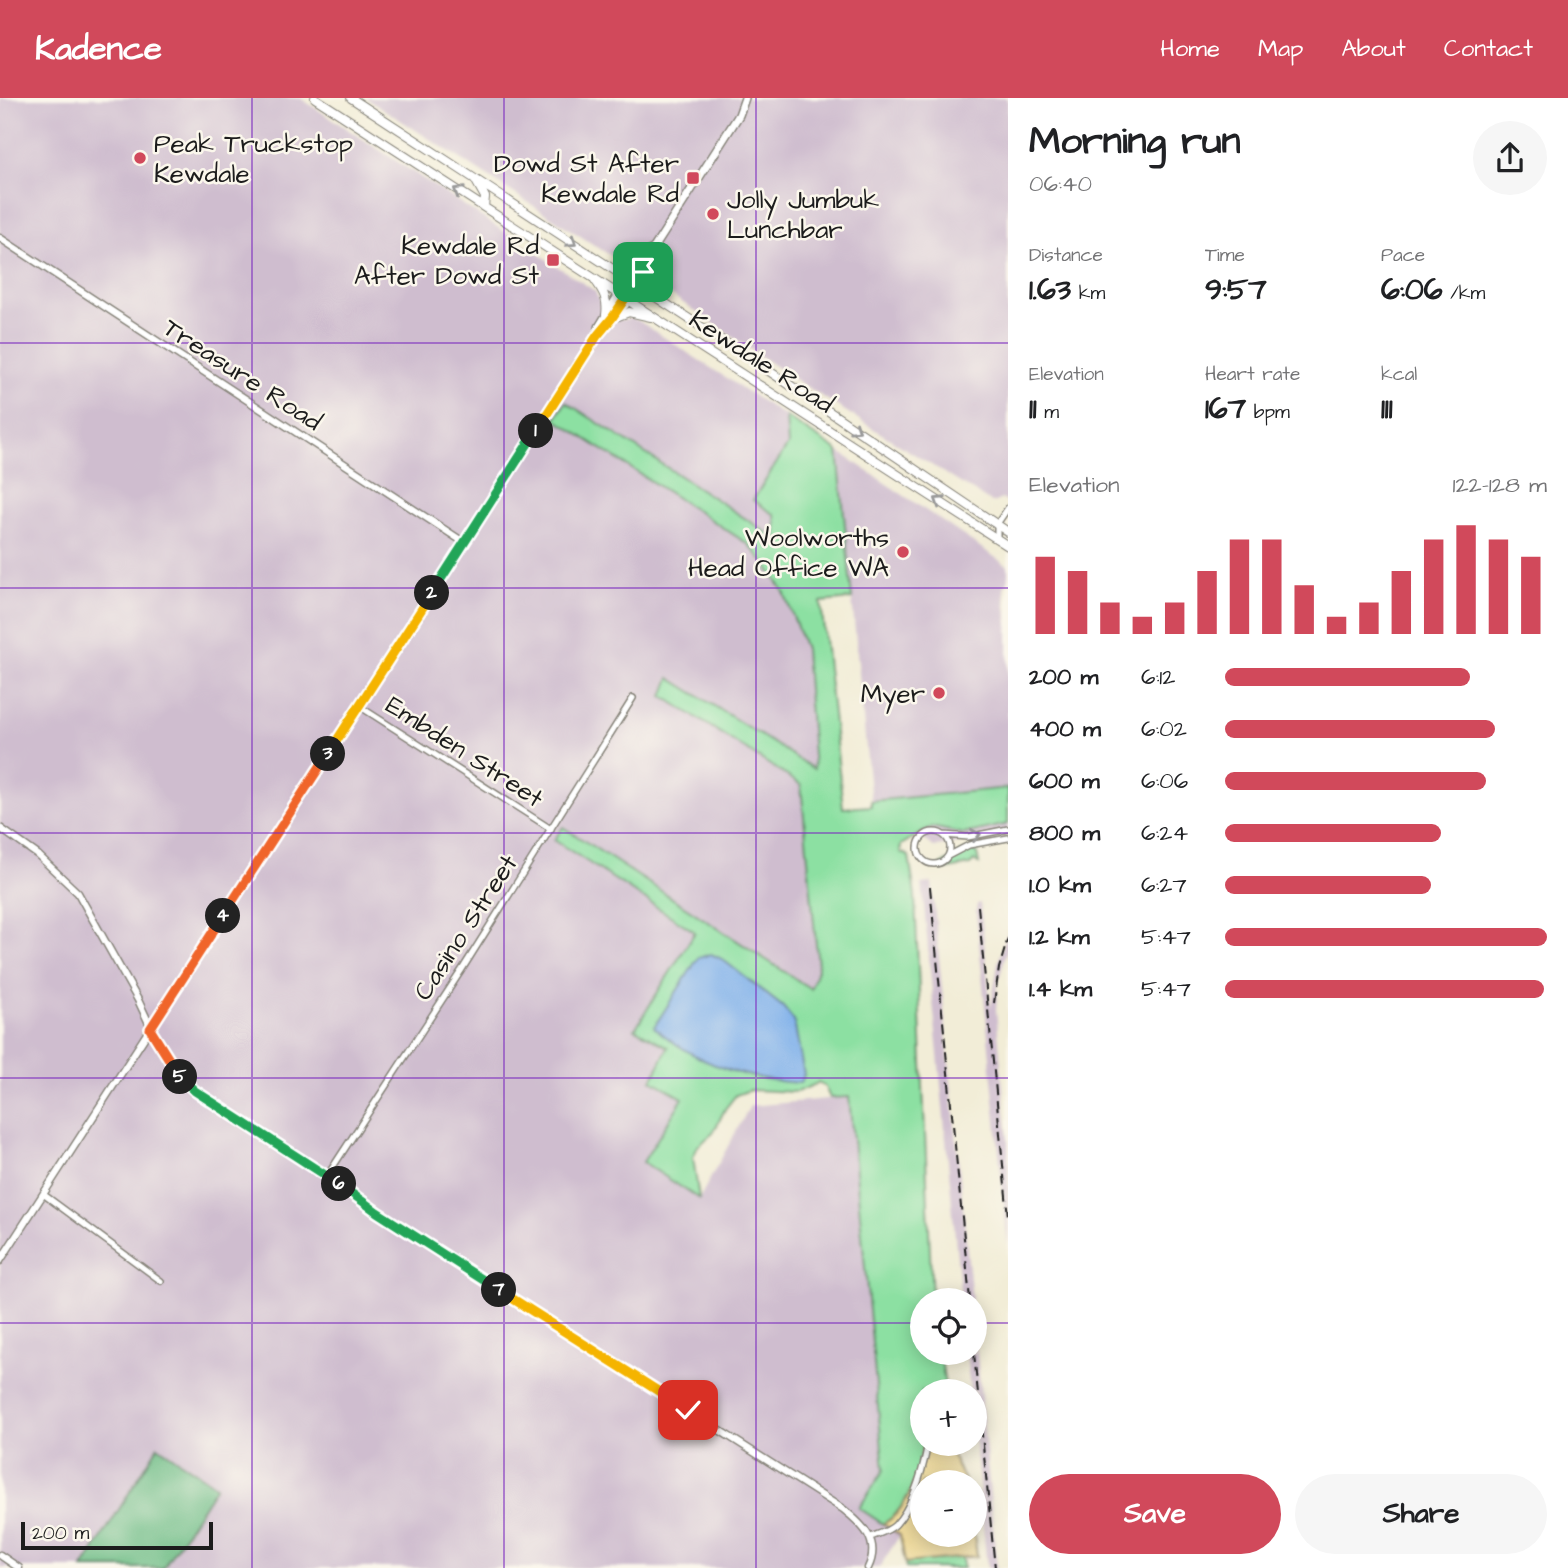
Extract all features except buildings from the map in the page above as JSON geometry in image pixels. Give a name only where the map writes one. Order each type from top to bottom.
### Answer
[{"type":"main road","name":"Kewdale Road","points":[[315,98],[1008,546]]},
{"type":"main road","name":"Kewdale Road","points":[[351,98],[1008,531]]},
{"type":"main road","points":[[623,295],[647,253],[654,247],[733,125],[745,98]]},
{"type":"main road","points":[[474,178],[485,197],[484,207]]},
{"type":"main road","points":[[593,277],[606,296],[610,317],[629,312],[658,319]]},
{"type":"main road","points":[[876,460],[883,448]]},
{"type":"street","name":"Treasure Road","points":[[0,238],[465,542]]},
{"type":"street","points":[[0,1262],[623,295]]},
{"type":"street","points":[[996,539],[997,524],[1008,508]]},
{"type":"street","points":[[996,539],[1008,531]]},
{"type":"street","name":"Casino Street","points":[[327,1176],[633,698]]},
{"type":"street","name":"Embden Street","points":[[359,706],[551,829]]},
{"type":"street","points":[[0,828],[38,855],[78,893],[138,999],[163,1053],[188,1085],[377,1212],[843,1510],[863,1526],[871,1537],[873,1554],[868,1568]]},
{"type":"street","points":[[1008,829],[968,837],[944,835],[935,831],[925,833],[919,841],[918,850],[921,859],[938,863],[969,845],[1008,838]]},
{"type":"street","points":[[944,835],[950,843],[947,857]]},
{"type":"street","points":[[43,1194],[161,1281]]},
{"type":"street","points":[[871,1537],[895,1525],[917,1484],[925,1456]]},
{"type":"street","points":[[0,1555],[19,1568]]},
{"type":"shaded area","points":[[0,98],[300,98],[595,291],[603,309],[621,320],[631,318],[639,321],[786,417],[788,445],[753,500],[776,515],[778,540],[566,403],[556,419],[748,544],[784,592],[805,649],[815,770],[671,678],[663,695],[801,785],[818,966],[811,989],[563,827],[554,839],[696,932],[635,1029],[668,1047],[683,1098],[644,1162],[699,1199],[750,1106],[849,1097],[884,1471],[860,1508],[900,1535],[879,1568],[0,1568]]},
{"type":"shaded area","points":[[366,98],[1008,98],[1008,503],[1002,499],[992,503],[791,377],[651,281],[650,271],[635,260],[622,263]]},
{"type":"shaded area","points":[[838,451],[1008,566],[1008,581],[1004,588],[1008,626],[1008,834],[934,847],[871,801]]},
{"type":"shaded area","points":[[932,883],[971,1288],[960,1288],[922,884]]},
{"type":"shaded area","points":[[980,903],[991,1009],[998,963],[1008,930],[1008,946],[998,983],[996,1009],[1008,1143],[1008,1246],[976,912],[977,904]]},
{"type":"shaded area","points":[[967,1365],[978,1365],[979,1379],[969,1379]]},
{"type":"shaded area","points":[[976,1456],[987,1456],[997,1568],[987,1568],[987,1470],[978,1470]]},
{"type":"green space","points":[[566,402],[777,539],[775,515],[753,500],[788,445],[786,417],[838,451],[852,599],[821,602],[843,808],[871,806],[871,801],[1008,788],[1008,824],[964,834],[932,827],[901,845],[900,852],[909,856],[915,895],[931,1288],[910,1288],[910,1365],[942,1365],[944,1379],[910,1379],[910,1456],[921,1456],[918,1470],[910,1470],[910,1492],[899,1510],[883,1524],[859,1508],[884,1470],[849,1097],[830,1098],[825,1087],[818,1083],[797,1092],[750,1090],[736,1095],[725,1109],[713,1133],[698,1146],[693,1157],[699,1199],[643,1162],[683,1098],[652,1080],[668,1047],[635,1029],[695,932],[554,840],[563,827],[811,989],[818,966],[801,785],[663,696],[670,678],[814,769],[805,649],[784,592],[748,544],[555,419]]},
{"type":"green space","points":[[968,849],[977,853],[979,864],[974,861],[970,865],[939,869],[942,864]]},
{"type":"green space","points":[[158,1446],[216,1486],[163,1568],[83,1568]]},
{"type":"green space","points":[[962,1557],[963,1568],[906,1568],[905,1563]]},
{"type":"sand","points":[[921,1456],[952,1456],[959,1470],[918,1470]]},
{"type":"sand","points":[[910,1491],[910,1547],[976,1547],[977,1556],[905,1563],[900,1535],[883,1524],[892,1518]]},
{"type":"water","points":[[711,954],[722,959],[783,1007],[794,1021],[804,1075],[800,1083],[759,1078],[722,1068],[687,1051],[654,1027],[698,958]]},
{"type":"railway","points":[[930,887],[969,1288]]},
{"type":"railway","points":[[978,906],[1008,1217]]},
{"type":"railway","points":[[994,1003],[999,968],[1008,938]]},
{"type":"railway","points":[[975,1365],[995,1568]]},
{"type":"place","name":"Peak Truckstop Kewdale","points":[[140,158]]},
{"type":"place","name":"Dowd St After Kewdale Rd","points":[[693,178]]},
{"type":"place","name":"Jolly Jumbuk Lunchbar","points":[[713,214]]},
{"type":"place","name":"Kewdale Rd After Dowd St","points":[[553,260]]},
{"type":"place","name":"Woolworths Head Office WA","points":[[903,552]]},
{"type":"place","name":"Myer","points":[[939,693]]},
{"type":"route","points":[[643,272],[604,330],[597,336],[150,1029],[180,1077],[195,1091],[327,1176],[377,1212],[688,1410]]}]
